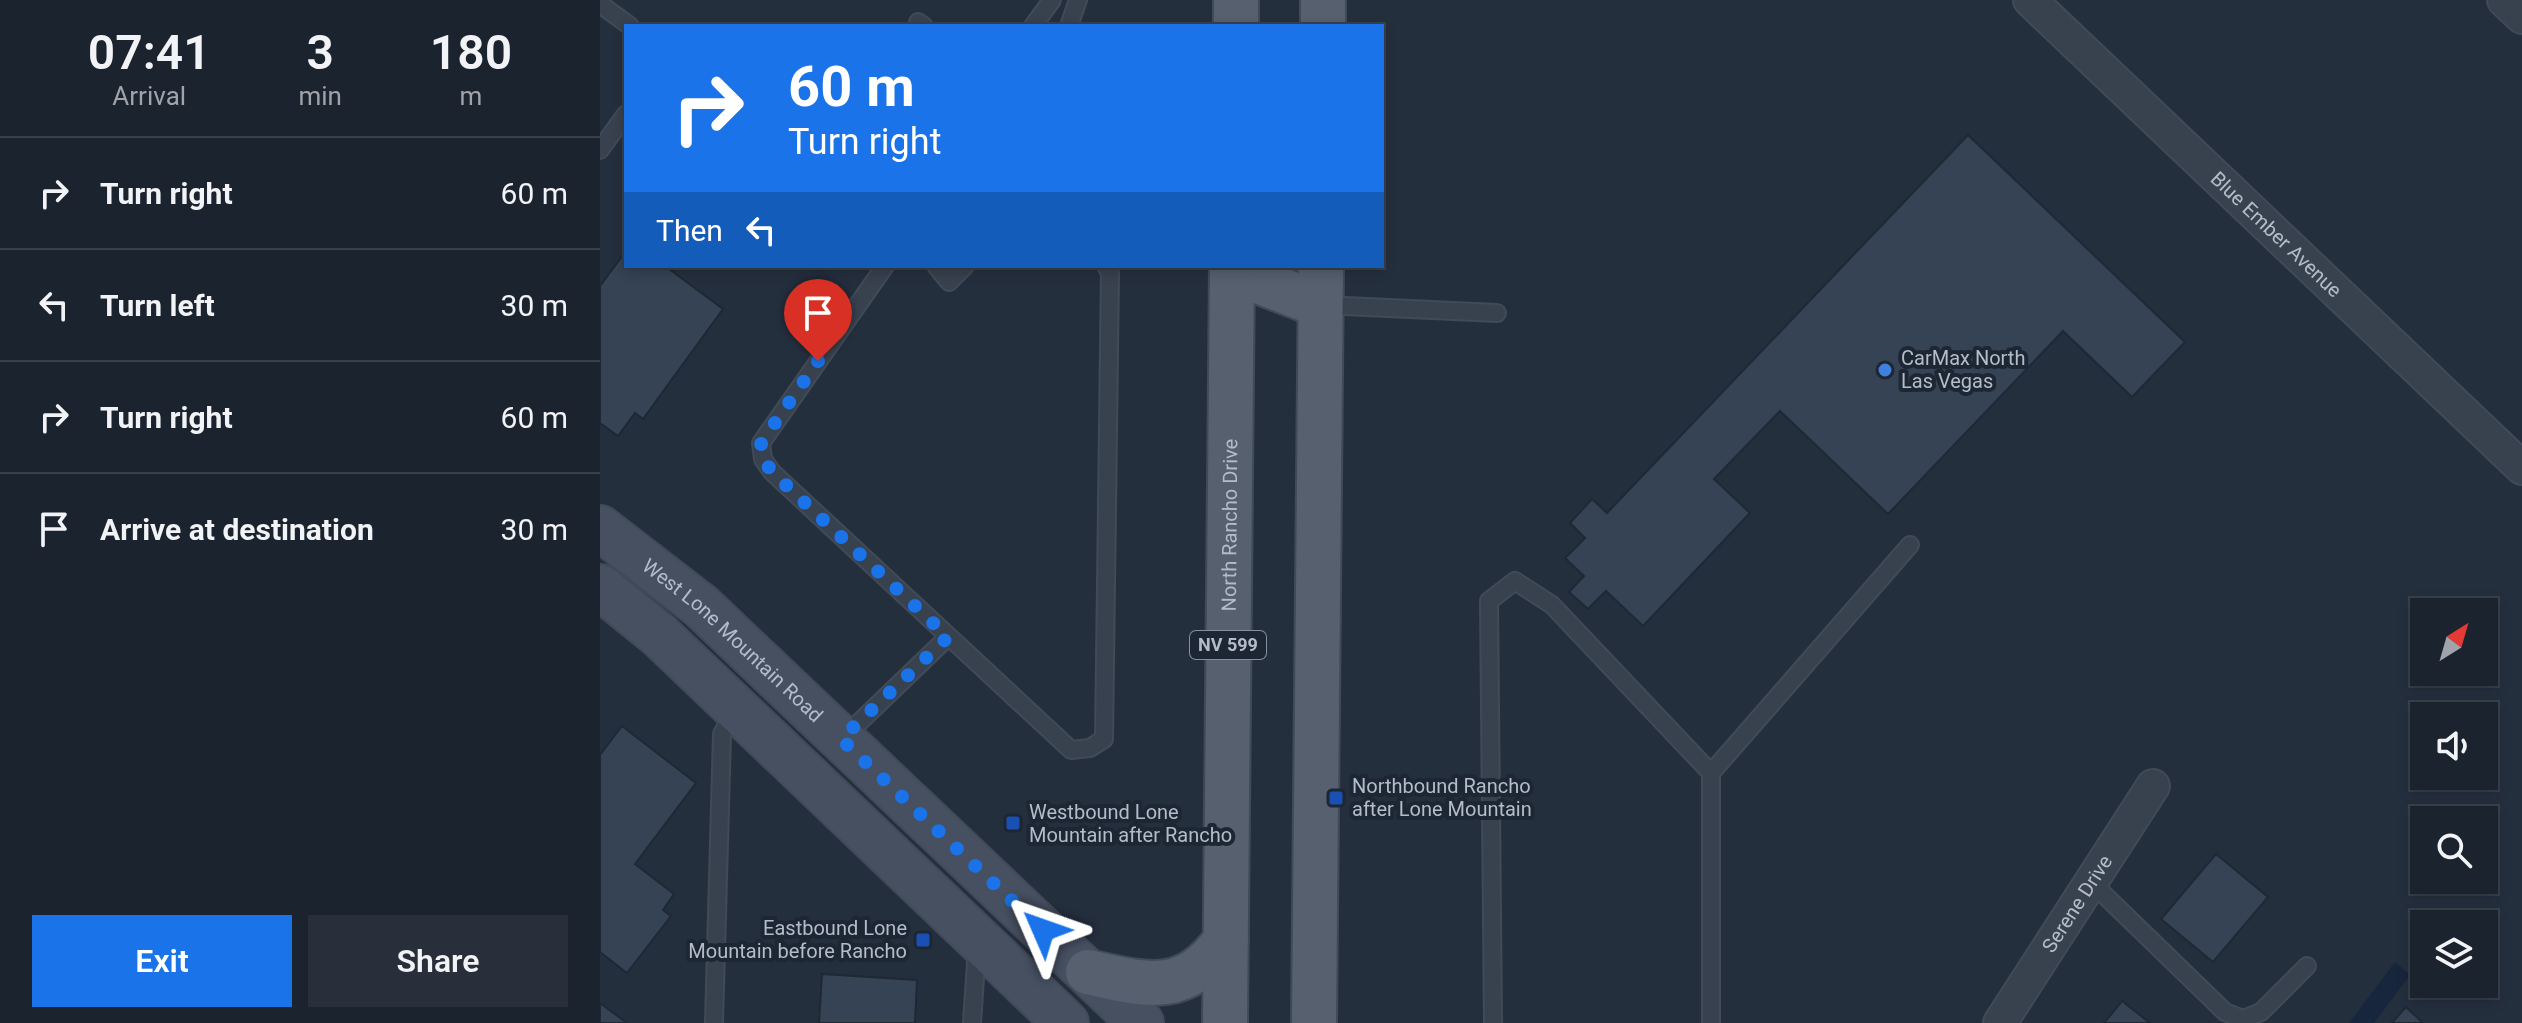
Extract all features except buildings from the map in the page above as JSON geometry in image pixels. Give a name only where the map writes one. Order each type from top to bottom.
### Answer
[{"type":"main road","points":[[1236,0],[1236,24]]},
{"type":"main road","points":[[1323,0],[1323,24]]},
{"type":"main road","points":[[1232,269],[1321,286],[1314,1023]]},
{"type":"main road","name":"North Rancho Drive","points":[[1225,1023],[1232,269]]},
{"type":"main road","points":[[616,540],[601,590],[659,635],[1066,1023]]},
{"type":"main road","name":"West Lone Mountain Road","points":[[616,540],[701,606],[1141,1023]]},
{"type":"main road","points":[[1088,972],[1138,984],[1164,985],[1189,977],[1210,961],[1226,940]]},
{"type":"street","name":"Blue Ember Avenue","points":[[2030,0],[2522,468]]},
{"type":"street","points":[[2504,0],[2522,17]]},
{"type":"street","name":"Serene Drive","points":[[2000,1023],[2153,786]]},
{"type":"lane","points":[[1034,24],[1052,0]]},
{"type":"lane","points":[[1070,24],[1078,0]]},
{"type":"lane","points":[[600,4],[627,24]]},
{"type":"lane","points":[[600,150],[624,117]]},
{"type":"lane","points":[[884,268],[761,443],[763,459],[772,472],[1071,750],[1090,748],[1104,739],[1110,273],[1107,268]]},
{"type":"lane","points":[[938,268],[949,282],[963,268]]},
{"type":"lane","points":[[1321,286],[1497,313]]},
{"type":"lane","points":[[1711,1023],[1711,773],[1910,545]]},
{"type":"lane","points":[[1493,1023],[1489,601],[1515,581],[1552,605],[1711,773]]},
{"type":"lane","points":[[841,739],[948,637]]},
{"type":"lane","points":[[714,1023],[722,734],[737,709]]},
{"type":"lane","points":[[2091,882],[2225,1012],[2234,1016],[2243,1019],[2261,1012],[2307,966]]},
{"type":"lane","points":[[972,1023],[978,939]]},
{"type":"water","points":[[2395,962],[2410,975],[2374,1023],[2349,1023]]},
{"type":"place","name":"CarMax North Las Vegas","points":[[1885,370]]},
{"type":"place","name":"Northbound Rancho after Lone Mountain","points":[[1336,798]]},
{"type":"place","name":"Westbound Lone Mountain after Rancho","points":[[1013,823]]},
{"type":"place","name":"Eastbound Lone Mountain before Rancho","points":[[923,940]]},
{"type":"route","points":[[818,361],[761,443],[763,459],[772,472],[948,637],[841,739],[1043,930]]}]
